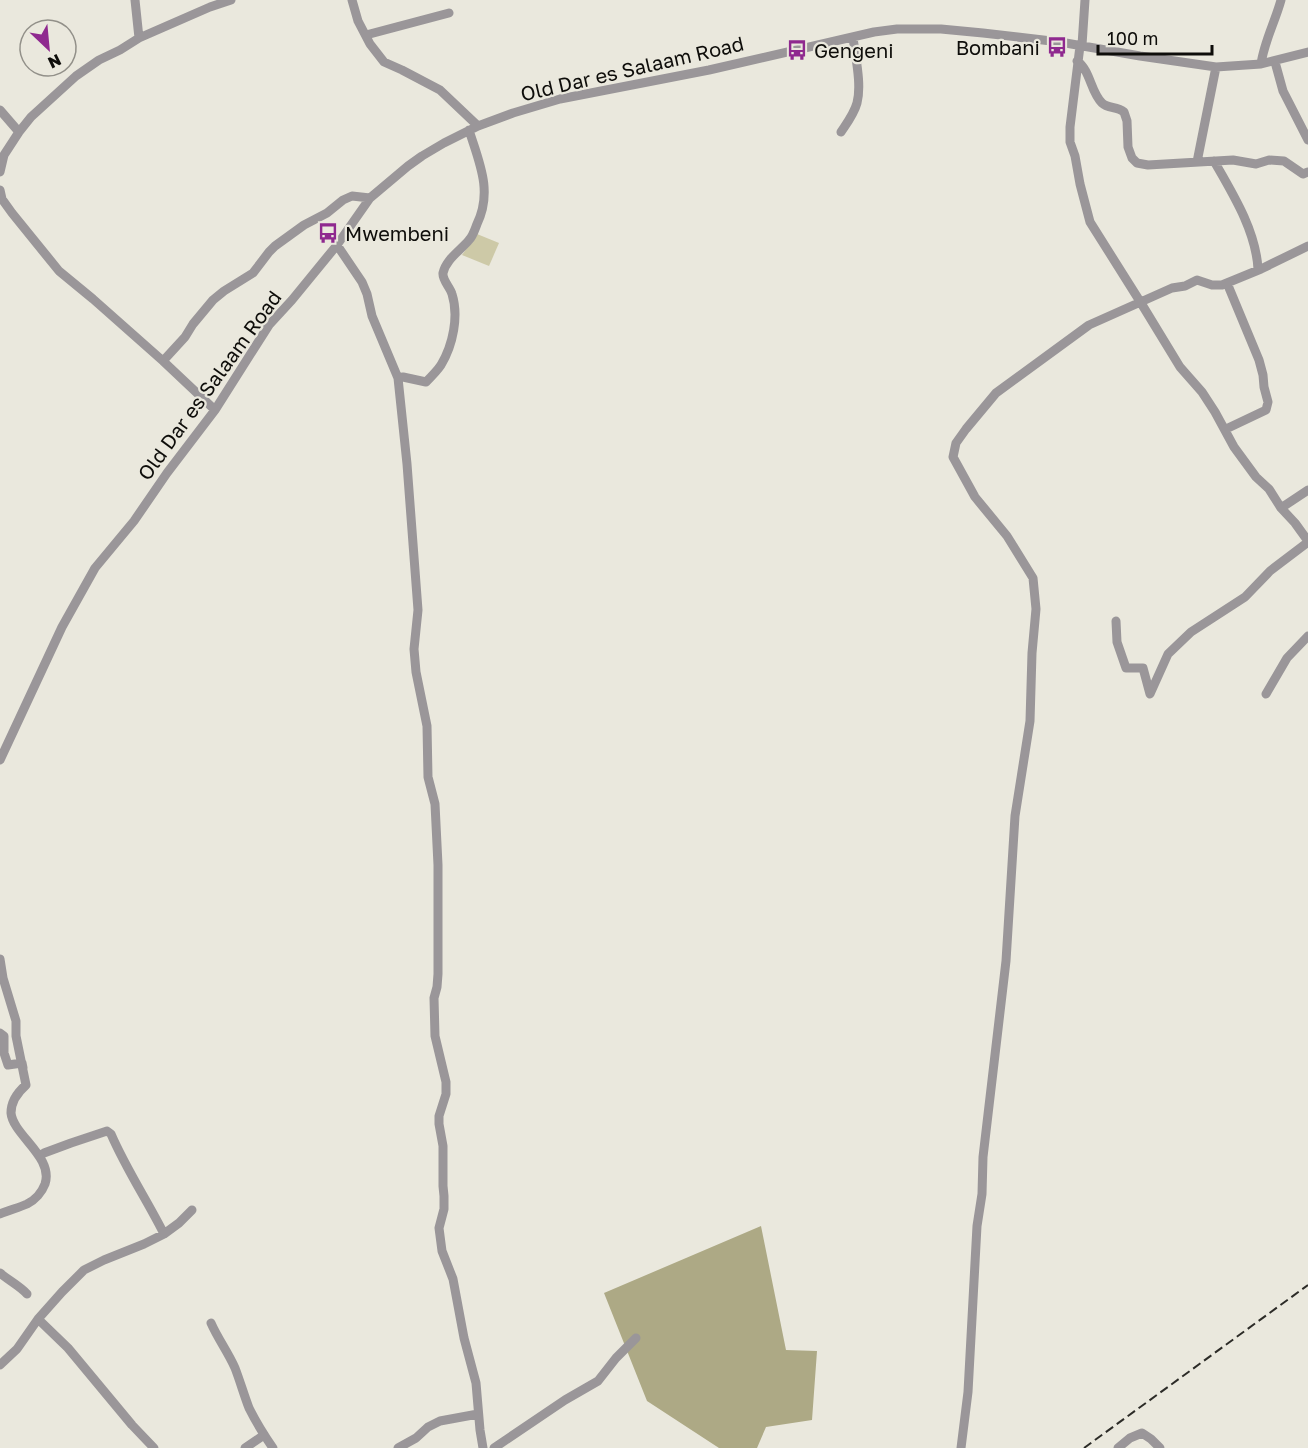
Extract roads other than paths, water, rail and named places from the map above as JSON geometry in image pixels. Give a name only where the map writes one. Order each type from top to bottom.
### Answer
[{"type":"street","points":[[135,0],[139,38]]},
{"type":"street","points":[[0,172],[4,155],[18,132],[76,76],[99,60],[139,38],[231,0]]},
{"type":"street","points":[[352,0],[358,21],[370,44],[384,62],[440,90],[474,128],[485,184],[485,199],[480,219],[470,239],[448,263],[443,273],[452,294],[455,320],[452,337],[440,366],[426,382],[398,378]]},
{"type":"street","points":[[1085,0],[1070,142],[1089,222],[1180,367],[1202,392],[1226,429],[1234,447],[1256,477],[1269,489],[1308,542],[1270,571],[1245,597],[1191,632],[1168,654],[1150,694],[1143,668],[1126,668],[1116,642],[1116,621]]},
{"type":"street","points":[[1261,64],[1263,48],[1281,0]]},
{"type":"street","points":[[366,35],[449,13]]},
{"type":"street","name":"Old Dar es Salaam Road","points":[[0,760],[62,627],[95,568],[134,521],[215,410],[269,325],[337,245],[370,198],[422,156],[474,128],[560,99],[709,70],[874,32],[897,29],[941,29],[1059,42],[1216,68],[1275,62],[1308,52]]},
{"type":"street","points":[[841,132],[857,102],[858,71],[853,37]]},
{"type":"street","points":[[1077,61],[1083,65],[1102,103],[1106,106],[1117,107],[1124,112],[1127,121],[1128,147],[1132,158],[1137,163],[1148,165],[1233,160],[1256,165],[1269,160],[1284,161],[1303,174],[1308,172]]},
{"type":"street","points":[[1275,62],[1283,91],[1308,140]]},
{"type":"street","points":[[1197,162],[1216,68]]},
{"type":"street","points":[[0,110],[18,132]]},
{"type":"street","points":[[1215,161],[1241,209],[1257,256],[1258,269]]},
{"type":"street","points":[[0,190],[2,199],[12,213],[59,271],[93,298],[215,410]]},
{"type":"street","points":[[163,361],[185,337],[213,300],[253,273],[275,246],[304,225],[325,215],[343,200],[352,196],[370,198]]},
{"type":"street","points":[[337,245],[362,282],[376,326],[398,378],[418,610],[414,649],[416,672],[428,726],[427,770],[435,804],[438,865],[438,974],[434,998],[435,1036],[446,1082],[446,1094],[439,1124],[443,1146],[444,1196],[444,1209],[439,1228],[442,1251],[453,1279],[464,1338],[476,1383],[483,1448]]},
{"type":"street","points":[[961,1448],[968,1392],[983,1157],[1006,961],[1015,816],[1030,720],[1036,609],[1034,578],[1007,536],[975,497],[953,457],[956,443],[996,393],[1089,326],[1172,288],[1185,286],[1197,280],[1212,285],[1222,285],[1262,269],[1308,246]]},
{"type":"street","points":[[1226,429],[1266,410],[1268,402],[1259,360],[1227,283]]},
{"type":"street","points":[[1281,507],[1308,490]]},
{"type":"street","points":[[1266,694],[1287,658],[1308,636]]},
{"type":"street","points":[[0,959],[3,978],[16,1021],[16,1036],[26,1085],[15,1098],[11,1114],[14,1123],[39,1156],[45,1168],[46,1180],[42,1191],[27,1204],[0,1214]]},
{"type":"street","points":[[0,1033],[4,1036],[4,1053],[8,1065],[22,1063]]},
{"type":"street","points":[[39,1156],[107,1131],[111,1134],[164,1234]]},
{"type":"street","points":[[0,1365],[17,1349],[38,1319],[84,1270],[164,1234],[192,1210]]},
{"type":"street","points":[[0,1273],[27,1294]]},
{"type":"street","points":[[38,1319],[68,1348],[154,1448]]},
{"type":"street","points":[[211,1323],[226,1348],[249,1408],[273,1448]]},
{"type":"street","points":[[494,1448],[565,1400],[598,1381],[636,1338]]},
{"type":"street","points":[[398,1448],[440,1421],[478,1414]]},
{"type":"street","points":[[1118,1448],[1130,1438],[1142,1433],[1160,1448]]},
{"type":"street","points":[[245,1448],[264,1435]]},
{"type":"railway","points":[[1084,1448],[1308,1285]]},
{"type":"place","name":"Bombani","points":[[1057,47]]},
{"type":"place","name":"Gengeni","points":[[797,50]]},
{"type":"place","name":"Mwembeni","points":[[328,233]]}]
